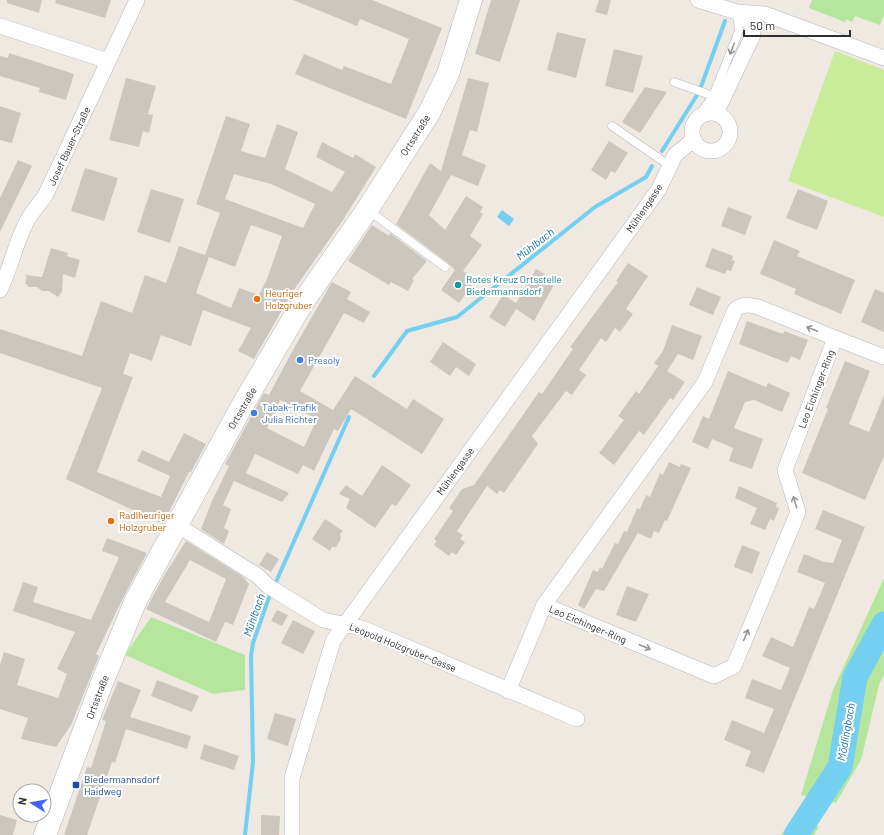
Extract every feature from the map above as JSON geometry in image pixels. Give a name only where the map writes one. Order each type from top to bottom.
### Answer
[{"type":"street","name":"Josef Bauer-Straße","points":[[0,290],[9,271],[15,248],[27,221],[45,196],[137,0]]},
{"type":"street","name":"Ortsstraße","points":[[45,835],[101,685],[136,600],[242,406],[303,302],[367,210],[429,113],[448,74],[471,0]]},
{"type":"street","points":[[698,0],[732,10],[765,14],[884,58]]},
{"type":"street","points":[[716,114],[714,96],[752,35],[752,26],[747,19],[732,10]]},
{"type":"street","points":[[0,26],[108,61]]},
{"type":"street","points":[[704,114],[716,114],[722,116],[729,125],[729,137],[727,143],[716,150],[709,151],[700,148],[693,140],[692,128],[695,121],[704,114]]},
{"type":"street","name":"Mühlengasse","points":[[292,835],[292,778],[333,641],[659,189],[675,155],[693,140]]},
{"type":"street","name":"Leo Eichinger-Ring","points":[[835,338],[785,470],[798,512],[734,666],[714,676],[544,605],[705,382],[728,322],[740,306],[746,305],[758,307],[884,357]]},
{"type":"street","name":"Leopold Holzgruber-Gasse","points":[[177,525],[258,576],[274,589],[323,620],[345,623],[362,628],[508,691],[577,718]]},
{"type":"street","points":[[508,691],[544,605]]},
{"type":"lane","points":[[674,82],[714,96],[695,121]]},
{"type":"lane","points":[[612,126],[670,166]]},
{"type":"lane","points":[[367,210],[445,267]]},
{"type":"green space","points":[[812,0],[884,0],[884,15],[880,25],[855,16],[852,22],[846,19],[845,22],[809,8]]},
{"type":"green space","points":[[835,51],[884,70],[884,217],[788,181]]},
{"type":"green space","points":[[884,578],[884,675],[879,685],[861,760],[836,803],[801,795],[833,690]]},
{"type":"green space","points":[[151,617],[245,655],[245,690],[213,694],[125,655]]},
{"type":"green space","points":[[794,816],[819,827],[814,835],[781,835]]},
{"type":"water","points":[[502,210],[514,219],[509,226],[497,217]]},
{"type":"building","points":[[7,0],[42,0],[39,13],[7,3]]},
{"type":"building","points":[[56,0],[111,0],[105,18],[55,3]]},
{"type":"building","points":[[293,0],[372,0],[442,28],[406,119],[295,74],[304,54],[342,70],[344,66],[391,84],[409,39],[360,19],[357,26]]},
{"type":"building","points":[[491,0],[520,0],[500,62],[475,54]]},
{"type":"building","points":[[599,0],[611,0],[607,15],[595,12]]},
{"type":"building","points":[[557,32],[586,39],[576,78],[547,70]]},
{"type":"building","points":[[614,49],[643,56],[633,93],[605,86]]},
{"type":"building","points":[[9,53],[74,74],[66,100],[39,92],[40,88],[0,76],[0,56],[8,58]]},
{"type":"building","points":[[126,78],[156,86],[148,114],[153,115],[149,133],[143,131],[139,147],[109,140]]},
{"type":"building","points":[[468,78],[489,83],[477,132],[470,130],[462,155],[486,165],[478,186],[451,175],[429,215],[445,230],[466,196],[483,207],[480,212],[483,214],[470,236],[482,245],[463,271],[476,280],[459,303],[441,290],[455,270],[448,263],[396,224],[430,163],[441,171]]},
{"type":"building","points":[[645,87],[667,92],[640,133],[622,122]]},
{"type":"building","points":[[0,106],[21,113],[12,143],[0,140]]},
{"type":"building","points":[[226,116],[250,124],[241,151],[265,158],[277,124],[298,132],[285,169],[332,192],[345,172],[316,157],[322,142],[353,158],[355,154],[376,167],[343,220],[293,291],[254,359],[238,351],[251,328],[203,310],[191,346],[161,335],[152,361],[130,353],[123,374],[133,377],[97,472],[161,497],[170,476],[137,461],[142,450],[169,462],[184,433],[206,444],[191,472],[189,472],[163,524],[66,479],[102,388],[0,353],[0,329],[82,356],[101,301],[132,313],[145,275],[166,283],[179,246],[205,255],[220,213],[196,204]],"holes":[[[234,174],[271,184],[315,204],[303,228],[225,199]],[[251,225],[282,236],[267,279],[259,295],[239,288],[231,308],[196,293],[209,257],[235,267]]]},
{"type":"building","points":[[609,141],[628,153],[615,173],[611,171],[606,180],[591,170]]},
{"type":"building","points":[[18,160],[32,166],[0,232],[0,198]]},
{"type":"building","points":[[85,168],[118,178],[104,221],[71,211]]},
{"type":"building","points":[[151,189],[184,199],[170,243],[137,232]]},
{"type":"building","points":[[798,189],[828,201],[817,230],[786,218]]},
{"type":"building","points":[[728,207],[752,216],[745,235],[721,226]]},
{"type":"building","points":[[372,225],[389,236],[390,233],[427,261],[412,279],[414,280],[408,291],[391,282],[389,285],[348,261]]},
{"type":"building","points":[[774,240],[800,251],[797,256],[855,280],[841,314],[794,294],[796,289],[760,274]]},
{"type":"building","points":[[51,248],[68,253],[67,256],[80,260],[75,278],[63,274],[62,292],[58,297],[49,291],[42,291],[37,287],[29,287],[25,283],[27,277],[25,275],[42,277]]},
{"type":"building","points":[[712,248],[733,256],[732,260],[735,261],[731,271],[727,270],[725,274],[705,267]]},
{"type":"building","points":[[628,263],[648,276],[626,309],[633,314],[620,332],[615,328],[606,342],[601,338],[579,370],[586,375],[572,395],[566,391],[532,436],[538,444],[504,493],[500,490],[497,494],[487,486],[457,531],[463,535],[460,539],[465,542],[456,555],[452,552],[449,556],[434,545],[437,541],[434,539],[453,511],[449,508],[462,489],[474,485],[539,392],[542,394],[573,349],[570,347],[618,282],[616,281]]},
{"type":"building","points":[[536,269],[556,281],[534,321],[516,309],[505,327],[489,317],[503,295],[516,303]]},
{"type":"building","points":[[332,282],[351,292],[347,299],[370,312],[364,323],[344,313],[300,391],[333,410],[355,376],[407,409],[413,399],[444,419],[422,454],[351,409],[338,431],[334,429],[314,471],[303,465],[298,474],[255,454],[246,473],[289,493],[282,502],[234,481],[223,505],[231,509],[224,528],[229,531],[224,544],[201,529],[212,501],[229,466],[225,464],[264,393],[269,395]],"holes":[[[280,400],[317,419],[304,447],[267,428]]]},
{"type":"building","points":[[697,287],[721,297],[713,315],[689,305]]},
{"type":"building","points":[[875,289],[884,293],[884,332],[861,322]]},
{"type":"building","points":[[747,321],[783,334],[784,331],[808,340],[800,360],[791,356],[788,363],[739,344]]},
{"type":"building","points":[[672,325],[702,336],[693,360],[678,354],[667,371],[685,382],[673,400],[670,398],[644,435],[639,431],[614,465],[599,453],[624,420],[618,416],[636,391],[639,394],[658,366],[654,363],[663,351]]},
{"type":"building","points":[[443,342],[476,364],[469,376],[456,367],[450,376],[430,362]]},
{"type":"building","points":[[845,361],[870,371],[849,424],[869,432],[884,395],[884,456],[865,500],[802,473],[828,409],[826,408]]},
{"type":"building","points":[[728,371],[766,387],[768,383],[790,393],[782,412],[754,400],[745,402],[734,428],[763,439],[752,469],[729,461],[733,448],[712,439],[708,449],[692,442],[703,416],[709,419]]},
{"type":"building","points":[[669,462],[680,467],[681,464],[691,468],[667,521],[665,520],[659,533],[654,531],[651,539],[638,533],[604,591],[596,589],[584,609],[578,605],[593,570],[598,572],[600,567],[602,569],[615,543],[618,544],[624,531],[627,532],[637,508],[640,509],[646,495],[650,497],[660,473],[663,475]]},
{"type":"building","points":[[382,465],[411,485],[396,506],[392,504],[375,528],[346,508],[350,499],[339,494],[346,485],[362,496]]},
{"type":"building","points":[[739,486],[777,503],[776,507],[779,508],[774,521],[770,519],[765,530],[750,524],[757,508],[735,498]]},
{"type":"building","points":[[823,510],[865,527],[764,773],[745,766],[751,751],[724,740],[732,720],[764,733],[774,709],[745,698],[752,679],[781,690],[790,668],[762,656],[771,637],[793,647],[809,607],[814,609],[825,583],[797,572],[804,554],[824,562],[833,563],[842,540],[815,529]]},
{"type":"building","points":[[325,519],[343,531],[340,534],[341,539],[336,547],[332,547],[330,551],[312,539]]},
{"type":"building","points":[[107,538],[147,553],[96,654],[99,656],[71,725],[56,747],[21,739],[28,718],[0,709],[0,665],[4,652],[25,659],[17,685],[58,698],[67,674],[57,669],[75,632],[13,611],[23,582],[38,587],[33,602],[91,620],[119,557],[102,551]]},
{"type":"building","points":[[186,541],[242,576],[249,584],[233,625],[225,622],[216,642],[146,609],[165,574]],"holes":[[[190,560],[226,579],[209,622],[165,602]]]},
{"type":"building","points":[[742,545],[760,552],[752,574],[734,567]]},
{"type":"building","points":[[267,552],[279,559],[271,572],[259,565]]},
{"type":"building","points":[[627,586],[649,594],[636,622],[616,615]]},
{"type":"building","points":[[277,610],[288,615],[282,626],[271,621]]},
{"type":"building","points":[[293,620],[315,631],[303,654],[281,643]]},
{"type":"building","points":[[157,680],[199,696],[192,712],[151,696]]},
{"type":"building","points":[[118,681],[141,690],[130,717],[191,736],[187,749],[126,729],[115,763],[112,762],[87,835],[64,835],[87,767],[91,768],[106,721],[102,720]]},
{"type":"building","points":[[275,713],[296,719],[288,746],[267,739]]},
{"type":"building","points":[[204,744],[239,756],[234,770],[200,759]]},
{"type":"building","points":[[0,815],[12,819],[12,823],[16,823],[13,835],[0,835]]},
{"type":"building","points":[[261,815],[280,816],[279,835],[261,835]]},
{"type":"waterway","name":"Mühlbach","points":[[662,151],[699,92],[725,21]]},
{"type":"waterway","name":"Mühlbach","points":[[374,376],[407,331],[457,317],[595,207],[646,177],[652,166]]},
{"type":"waterway","name":"Mühlbach","points":[[245,835],[253,762],[251,656],[253,643],[268,600],[349,417]]},
{"type":"waterway","name":"Mödlingbach","points":[[796,835],[840,767],[855,677],[884,624]]},
{"type":"place","name":"Rotes Kreuz Ortsstelle Biedermannsdorf","points":[[458,285]]},
{"type":"place","name":"Heuriger Holzgruber","points":[[257,299]]},
{"type":"place","name":"Presoly","points":[[300,360]]},
{"type":"place","name":"Tabak-Trafik Julia Richter","points":[[254,413]]},
{"type":"place","name":"Radlheuriger Holzgruber","points":[[111,521]]},
{"type":"place","name":"Biedermannsdorf Haidweg","points":[[76,785]]}]
